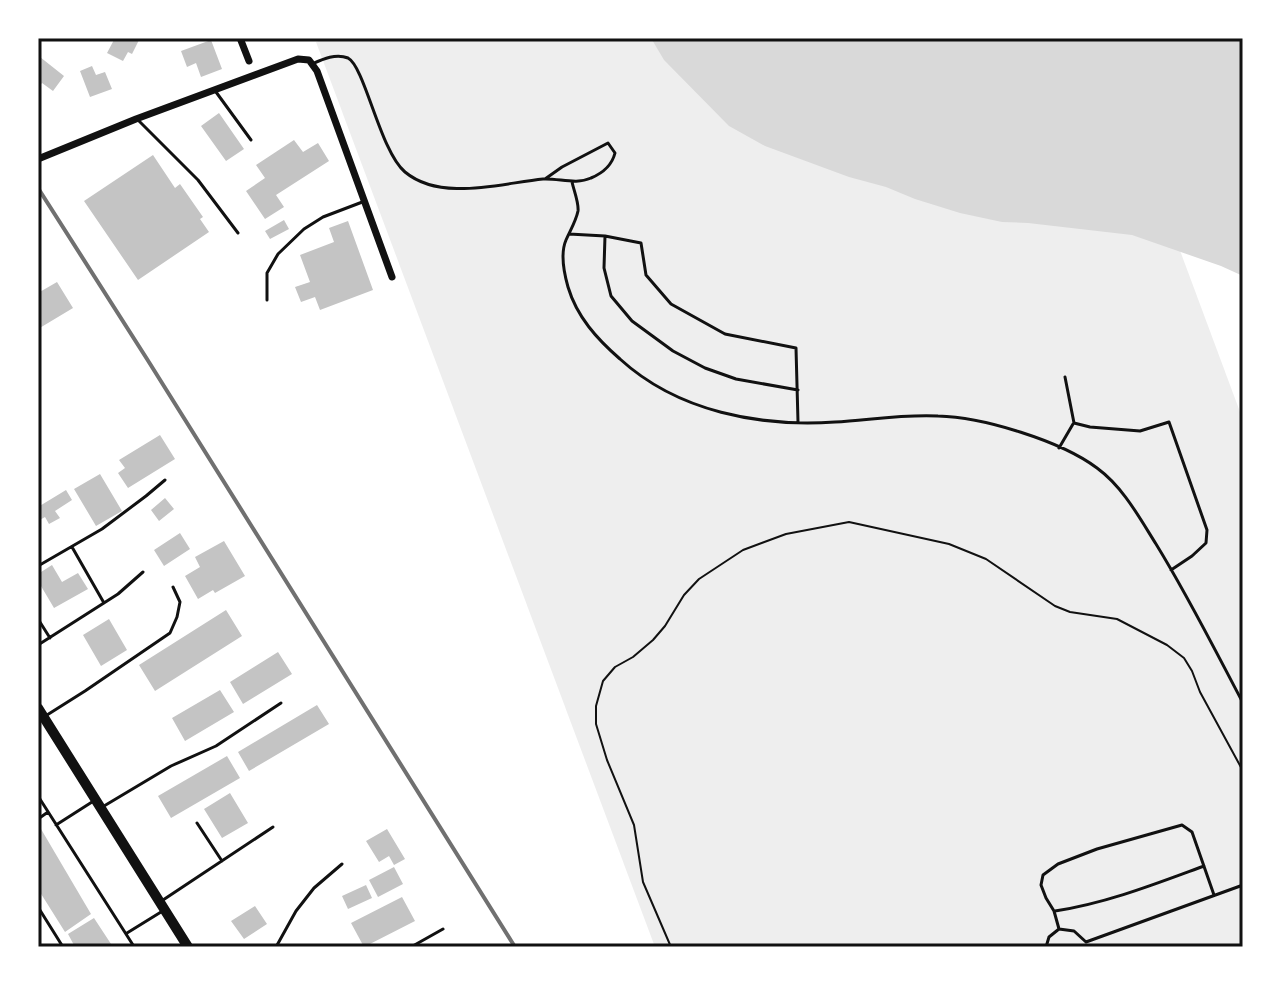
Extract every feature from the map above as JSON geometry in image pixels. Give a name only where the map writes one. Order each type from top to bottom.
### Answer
[{"type":"main road","points":[[41,713],[188,947]]},
{"type":"street","points":[[240,38],[249,61]]},
{"type":"street","points":[[38,159],[214,89],[298,59],[309,60],[317,71],[392,277]]},
{"type":"lane","points":[[312,64],[336,57],[346,57],[353,62],[396,161],[406,173],[425,183],[470,189],[545,179],[589,180],[612,163],[615,153],[608,143],[545,179]]},
{"type":"lane","points":[[214,89],[251,140]]},
{"type":"lane","points":[[136,119],[198,180],[238,233]]},
{"type":"lane","points":[[572,182],[578,210],[564,244],[563,264],[568,286],[587,326],[627,365],[658,387],[690,402],[761,421],[798,423],[938,416],[973,420],[1022,432],[1077,456],[1112,480],[1133,506],[1243,703]]},
{"type":"lane","points":[[267,300],[267,273],[278,254],[304,229],[323,217],[365,201]]},
{"type":"lane","points":[[569,234],[605,236],[641,243],[646,275],[671,304],[725,334],[796,348],[798,423]]},
{"type":"lane","points":[[605,236],[604,268],[611,296],[632,321],[673,351],[705,368],[736,379],[798,390]]},
{"type":"lane","points":[[1059,448],[1074,423],[1065,377]]},
{"type":"lane","points":[[1074,423],[1140,431],[1169,422],[1207,530],[1206,543],[1171,570]]},
{"type":"lane","points":[[38,566],[102,529],[165,480]]},
{"type":"lane","points":[[71,547],[104,603]]},
{"type":"lane","points":[[38,645],[118,594],[143,572]]},
{"type":"lane","points":[[41,713],[85,691],[170,633],[180,602],[173,587]]},
{"type":"lane","points":[[38,619],[50,638]]},
{"type":"lane","points":[[56,825],[216,746],[281,703]]},
{"type":"lane","points":[[38,796],[132,946]]},
{"type":"lane","points":[[38,819],[48,812]]},
{"type":"lane","points":[[197,823],[222,861]]},
{"type":"lane","points":[[1059,929],[1041,885],[1043,875],[1058,864],[1097,849],[1182,825],[1192,832],[1214,895]]},
{"type":"lane","points":[[126,934],[222,861],[273,827]]},
{"type":"lane","points":[[276,947],[296,911],[314,888],[342,864]]},
{"type":"lane","points":[[1054,911],[1107,900],[1204,866]]},
{"type":"lane","points":[[1046,947],[1049,937],[1059,929],[1074,931],[1086,944],[1243,885]]},
{"type":"lane","points":[[38,907],[63,947]]},
{"type":"lane","points":[[411,947],[443,929]]},
{"type":"path","points":[[671,947],[643,882],[634,825],[607,760],[596,724],[596,706],[603,681],[615,667],[633,657],[665,626],[684,595],[699,579],[743,550],[786,534],[849,522],[949,544],[986,559],[1055,606],[1070,612],[1117,619],[1167,645],[1184,658],[1243,771]]},
{"type":"shaded area","points":[[327,38],[1101,38],[1243,420],[1243,947],[655,947],[316,42]]},
{"type":"shaded area","points":[[651,38],[1243,38],[1243,276],[1132,235],[1002,222],[960,213],[765,146],[729,126],[664,60]]},
{"type":"building","points":[[115,38],[140,38],[132,54],[128,52],[123,61],[107,53]]},
{"type":"building","points":[[211,40],[222,69],[201,77],[196,63],[187,67],[181,51]]},
{"type":"building","points":[[40,57],[64,76],[53,91],[42,83],[38,88]]},
{"type":"building","points":[[92,66],[96,75],[105,72],[112,89],[90,97],[80,71]]},
{"type":"building","points":[[219,113],[244,149],[226,161],[201,126]]},
{"type":"building","points":[[294,140],[303,152],[318,143],[329,161],[276,195],[284,207],[265,219],[246,191],[265,178],[256,165]]},
{"type":"building","points":[[153,155],[175,188],[180,184],[203,217],[200,219],[209,232],[138,280],[84,201]]},
{"type":"building","points":[[284,220],[289,229],[270,239],[265,231]]},
{"type":"building","points":[[348,221],[373,290],[320,310],[315,297],[301,302],[295,287],[310,282],[300,255],[334,242],[329,228]]},
{"type":"building","points":[[57,282],[73,308],[38,329],[38,293]]},
{"type":"building","points":[[160,435],[175,459],[128,488],[118,473],[125,468],[119,460]]},
{"type":"building","points":[[100,474],[122,511],[96,526],[74,489]]},
{"type":"building","points":[[66,490],[72,500],[55,511],[60,518],[49,524],[45,517],[38,521],[38,507]]},
{"type":"building","points":[[165,498],[174,509],[159,521],[151,510]]},
{"type":"building","points":[[180,533],[190,549],[164,566],[154,550]]},
{"type":"building","points":[[224,541],[245,576],[198,599],[185,576],[200,567],[195,557]]},
{"type":"building","points":[[52,565],[62,582],[78,573],[88,589],[54,608],[38,581],[38,574]]},
{"type":"building","points":[[226,610],[242,636],[155,691],[139,665]]},
{"type":"building","points":[[109,619],[127,650],[101,666],[83,635]]},
{"type":"building","points":[[278,652],[292,674],[243,704],[230,682]]},
{"type":"building","points":[[220,690],[234,712],[185,741],[172,718]]},
{"type":"building","points":[[317,705],[329,724],[249,771],[238,752]]},
{"type":"building","points":[[227,756],[240,778],[171,818],[158,796]]},
{"type":"building","points":[[230,793],[248,823],[222,838],[204,809]]},
{"type":"building","points":[[41,829],[91,914],[65,932],[38,889],[38,831]]},
{"type":"building","points":[[387,829],[405,859],[394,865],[389,856],[379,862],[366,841]]},
{"type":"building","points":[[394,867],[403,884],[378,897],[369,880]]},
{"type":"building","points":[[366,885],[372,898],[348,909],[342,896]]},
{"type":"building","points":[[402,897],[415,921],[364,947],[351,923]]},
{"type":"building","points":[[255,906],[267,924],[244,939],[231,921]]},
{"type":"building","points":[[94,918],[113,947],[75,947],[68,934]]},
{"type":"railway","points":[[38,188],[515,947]]}]
